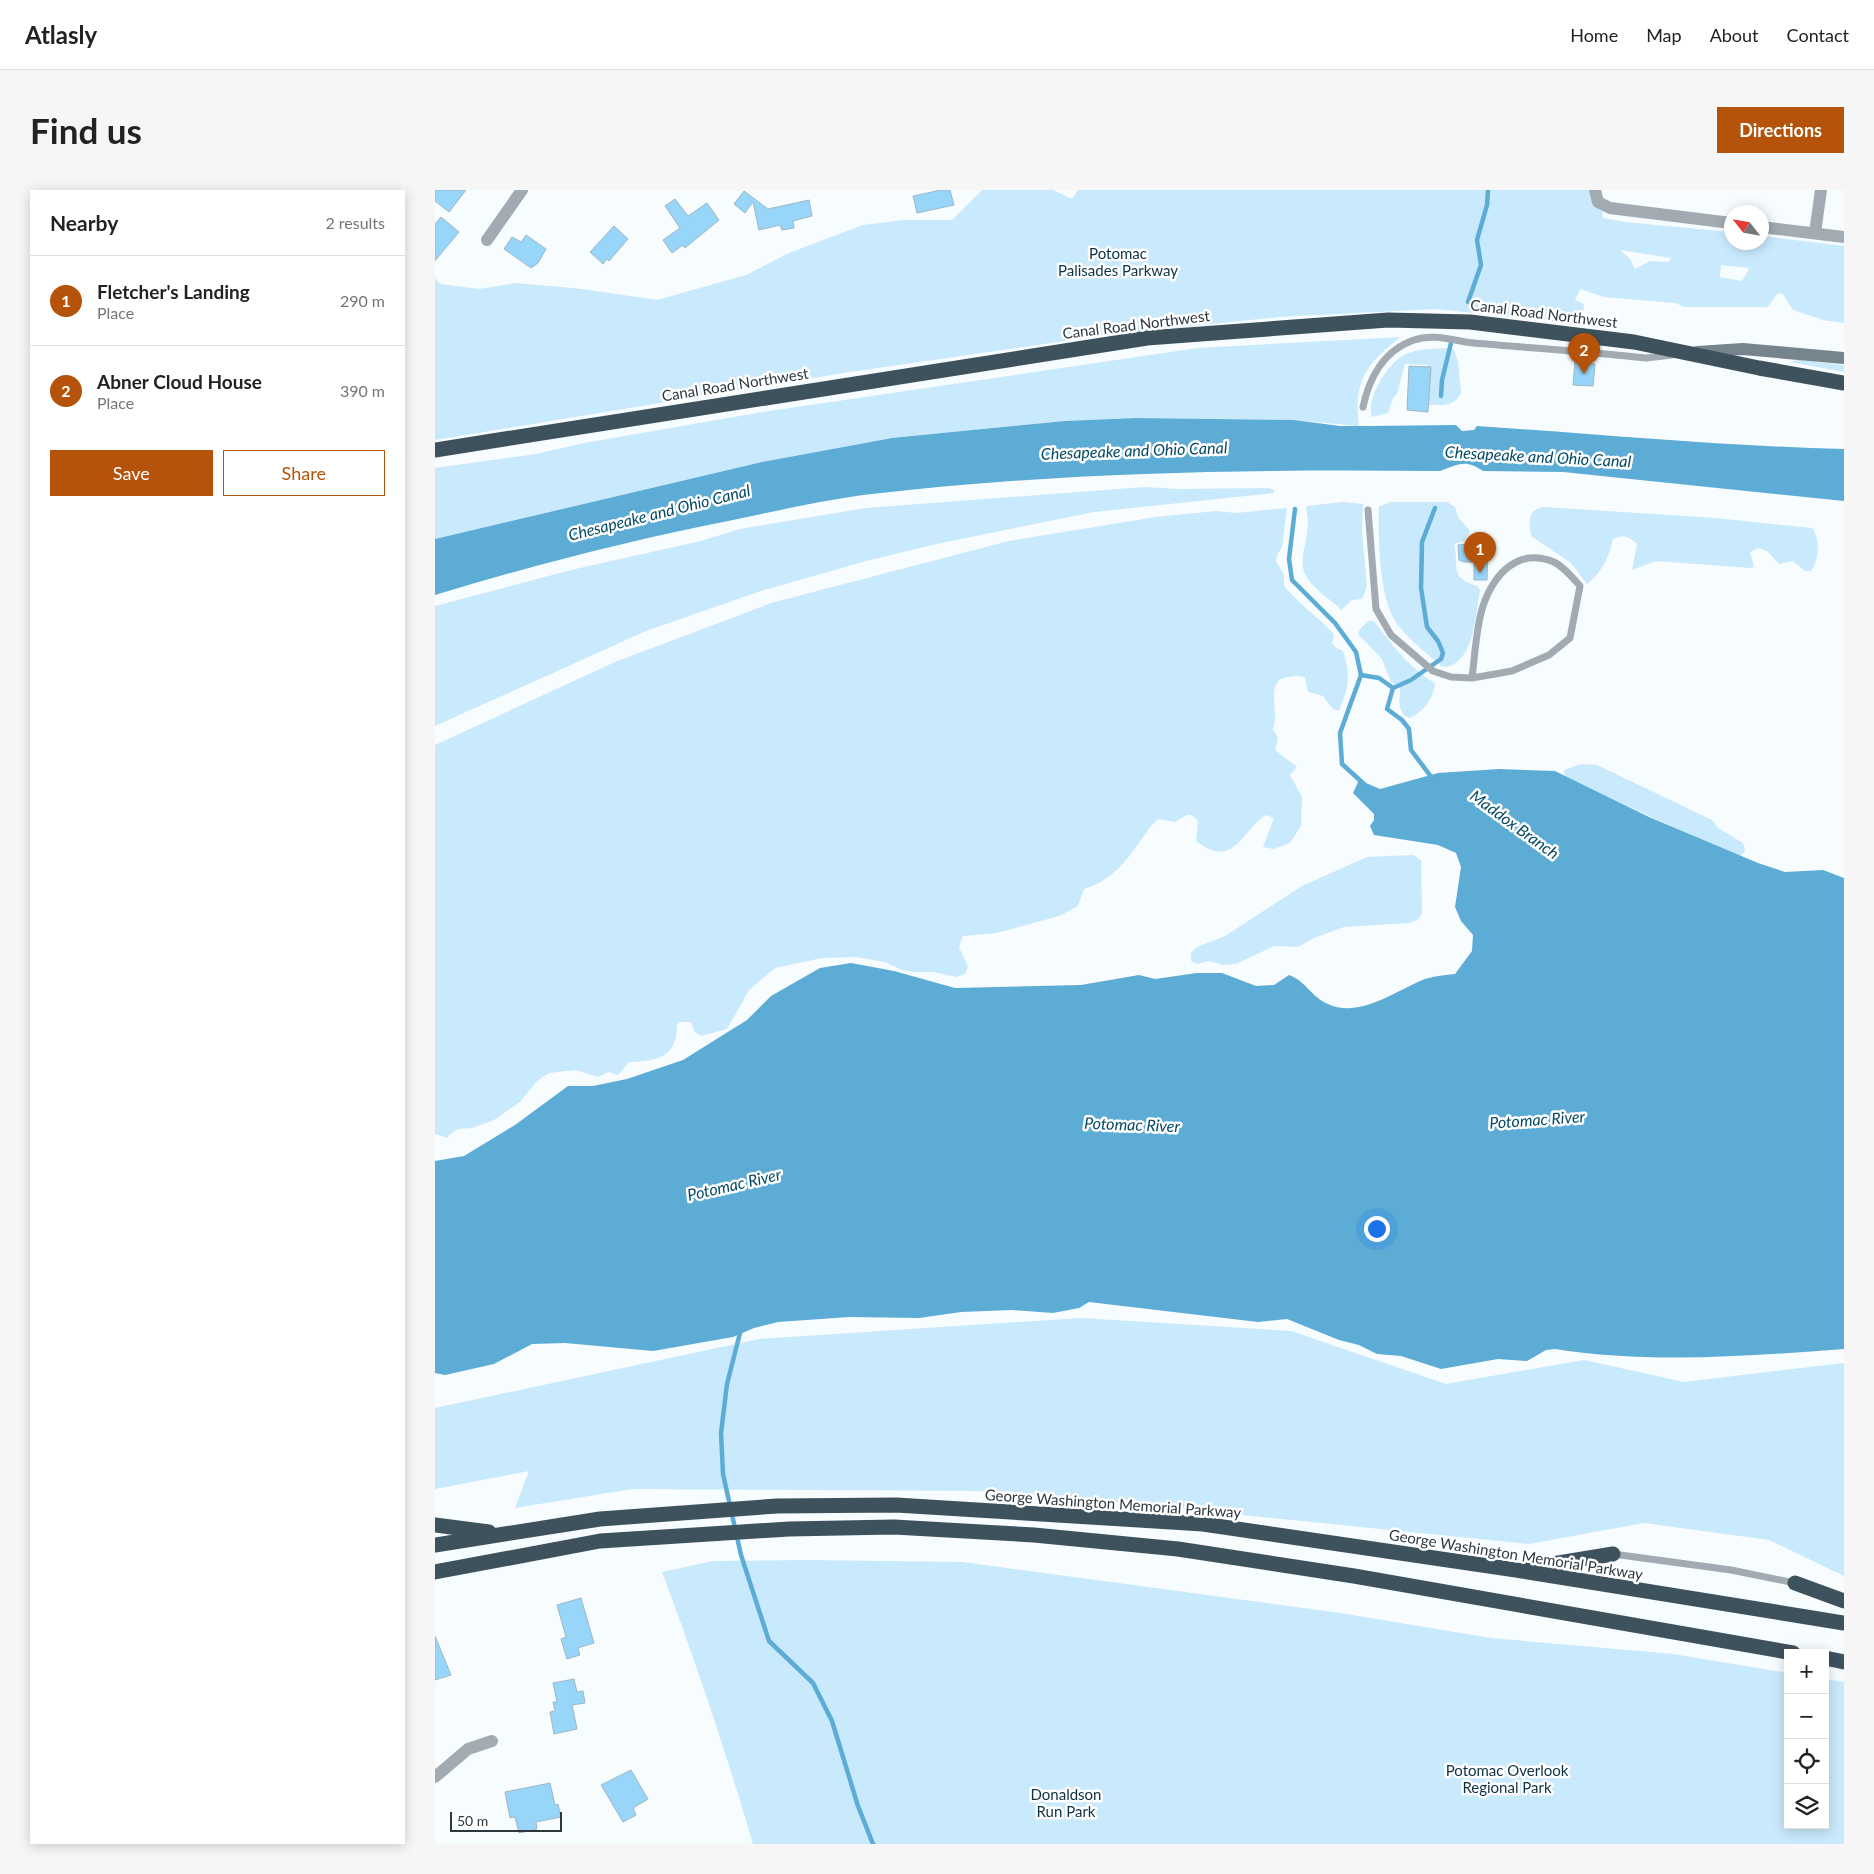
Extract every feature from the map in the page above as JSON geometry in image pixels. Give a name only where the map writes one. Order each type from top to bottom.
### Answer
[{"type":"highway","name":"Canal Road Northwest","points":[[435,450],[1077,348],[1192,333],[1388,320],[1439,320],[1634,342],[1692,352],[1759,368],[1844,383]]},
{"type":"highway","name":"George Washington Memorial Parkway","points":[[435,1545],[599,1519],[777,1506],[896,1505],[1203,1524],[1516,1570],[1844,1623]]},
{"type":"highway","points":[[435,1524],[500,1534]]},
{"type":"highway","points":[[435,1572],[600,1541],[789,1529],[894,1527],[1034,1535],[1178,1549],[1354,1576],[1784,1651]]},
{"type":"highway","points":[[1516,1570],[1613,1554]]},
{"type":"highway","points":[[1795,1583],[1844,1601]]},
{"type":"highway","points":[[1829,1659],[1844,1662]]},
{"type":"main road","points":[[1692,352],[1743,349],[1844,358]]},
{"type":"street","points":[[487,240],[522,190]]},
{"type":"street","points":[[1815,233],[1821,190]]},
{"type":"street","points":[[1596,196],[1609,208],[1724,222]]},
{"type":"street","points":[[1769,228],[1844,237]]},
{"type":"street","points":[[435,1778],[469,1749],[493,1741]]},
{"type":"lane","points":[[1363,407],[1367,389],[1375,372],[1398,347],[1415,339],[1444,338],[1473,343],[1646,358],[1692,352]]},
{"type":"lane","points":[[1368,510],[1376,609],[1391,635],[1433,671],[1451,677],[1472,678],[1512,671],[1549,655],[1570,638],[1580,586],[1556,563],[1536,557],[1519,559],[1506,569],[1493,583],[1483,606],[1472,678]]},
{"type":"lane","points":[[1613,1554],[1731,1570],[1795,1583]]},
{"type":"green space","name":"Potomac Palisades Parkway","points":[[982,190],[1053,190],[1072,199],[1078,190],[1599,190],[1603,218],[1625,222],[1724,231],[1724,250],[1769,250],[1769,237],[1844,246],[1844,323],[1823,320],[1793,310],[1782,293],[1777,294],[1768,307],[1685,307],[1675,303],[1604,297],[1580,289],[1575,300],[1584,304],[1582,324],[1435,309],[1279,317],[1113,334],[850,372],[435,440],[435,278],[440,284],[479,289],[516,283],[582,289],[657,300],[746,275],[789,253],[863,225],[903,220],[952,220]],"holes":[[[1620,250],[1671,258],[1668,262],[1650,261],[1635,269],[1630,259]],[[1721,265],[1749,268],[1742,281],[1720,277]]]},
{"type":"green space","points":[[1401,337],[1389,346],[1371,365],[1360,385],[1358,397],[1359,426],[1294,420],[1136,418],[1065,421],[892,438],[762,462],[435,539],[435,468],[536,454],[584,443],[763,412],[1198,348]]},
{"type":"green space","points":[[1449,348],[1454,350],[1458,361],[1461,393],[1455,401],[1447,404],[1428,405],[1428,365],[1405,364],[1397,394],[1393,398],[1388,413],[1372,417],[1371,409],[1375,391],[1386,372],[1399,358],[1406,354],[1427,349]]},
{"type":"green space","points":[[1799,360],[1844,365],[1844,372],[1790,362]]},
{"type":"green space","points":[[1145,487],[1178,489],[1269,488],[1274,490],[1274,493],[1094,512],[941,543],[866,561],[758,592],[646,631],[435,726],[435,606],[571,570],[701,541],[740,529],[866,508]]},
{"type":"green space","points":[[1343,502],[1363,504],[1362,532],[1367,587],[1362,599],[1352,600],[1341,610],[1308,579],[1303,568],[1303,560],[1308,526],[1307,506]]},
{"type":"green space","points":[[1390,502],[1447,502],[1455,507],[1458,517],[1470,531],[1464,541],[1454,544],[1457,571],[1462,579],[1477,586],[1480,590],[1475,625],[1471,638],[1461,658],[1453,665],[1442,667],[1407,636],[1391,613],[1383,584],[1379,535],[1379,507]]},
{"type":"green space","points":[[1287,508],[1282,547],[1276,561],[1284,575],[1284,586],[1334,634],[1332,643],[1343,651],[1348,675],[1347,688],[1339,711],[1333,709],[1323,696],[1308,692],[1305,678],[1303,677],[1282,678],[1275,687],[1275,719],[1273,729],[1278,738],[1275,750],[1297,767],[1290,775],[1302,797],[1301,826],[1290,843],[1273,849],[1263,847],[1274,818],[1266,815],[1237,844],[1229,850],[1220,852],[1209,849],[1196,841],[1198,821],[1192,815],[1187,815],[1175,822],[1158,819],[1115,872],[1101,882],[1084,889],[1078,906],[1059,916],[997,933],[963,936],[959,947],[968,967],[965,974],[957,977],[933,972],[902,970],[885,962],[856,957],[822,958],[775,968],[749,990],[727,1029],[701,1036],[695,1032],[691,1022],[679,1022],[673,1045],[663,1056],[656,1059],[629,1062],[618,1075],[608,1072],[598,1077],[576,1070],[549,1073],[537,1081],[520,1102],[494,1120],[472,1128],[458,1129],[449,1135],[448,1138],[435,1134],[435,745],[615,662],[771,603],[1009,541],[1156,517],[1216,511],[1236,513]]},
{"type":"green space","points":[[1539,508],[1715,518],[1812,528],[1817,538],[1818,549],[1811,571],[1805,571],[1793,561],[1779,564],[1767,551],[1758,548],[1750,552],[1754,567],[1750,568],[1656,561],[1632,570],[1637,544],[1623,536],[1613,539],[1604,564],[1587,584],[1571,563],[1531,536],[1530,521],[1532,513]]},
{"type":"green space","points":[[1368,621],[1374,621],[1409,663],[1435,683],[1427,704],[1414,716],[1409,718],[1402,712],[1399,701],[1400,687],[1391,682],[1382,659],[1358,634]]},
{"type":"green space","points":[[1581,764],[1597,765],[1712,820],[1718,828],[1743,843],[1745,851],[1741,856],[1719,847],[1652,818],[1565,776],[1564,770]]},
{"type":"green space","points":[[1413,855],[1421,860],[1422,913],[1419,919],[1409,923],[1344,927],[1314,938],[1298,947],[1274,946],[1236,964],[1223,965],[1210,961],[1197,964],[1191,961],[1191,953],[1197,947],[1225,936],[1302,886],[1367,857]]},
{"type":"green space","points":[[1081,1318],[1291,1331],[1446,1384],[1584,1360],[1684,1382],[1844,1363],[1844,1576],[1769,1540],[1644,1523],[1529,1544],[1005,1491],[632,1489],[515,1508],[529,1471],[435,1489],[435,1408],[759,1339]]},
{"type":"green space","points":[[713,1561],[962,1562],[1340,1613],[1491,1638],[1673,1654],[1784,1672],[1784,1829],[1829,1829],[1829,1680],[1844,1682],[1844,1844],[753,1844],[710,1707],[662,1572]]},
{"type":"water","name":"Chesapeake and Ohio Canal","points":[[1136,418],[1294,420],[1340,426],[1456,425],[1462,431],[1474,430],[1477,426],[1706,443],[1844,449],[1844,501],[1563,472],[1483,471],[1467,464],[1457,465],[1440,471],[1224,472],[1007,481],[863,495],[798,506],[546,563],[435,595],[435,539],[762,462],[892,438],[1065,421]]},
{"type":"water","name":"Potomac River","points":[[1499,769],[1555,771],[1649,817],[1758,863],[1785,872],[1823,870],[1844,878],[1844,1349],[1736,1356],[1663,1357],[1591,1354],[1555,1349],[1546,1350],[1527,1361],[1498,1359],[1441,1369],[1401,1356],[1377,1354],[1359,1345],[1339,1340],[1287,1319],[1258,1322],[1089,1302],[1079,1308],[1053,1313],[1012,1310],[961,1312],[919,1318],[849,1317],[778,1322],[754,1328],[733,1337],[653,1351],[565,1343],[532,1344],[494,1364],[445,1375],[435,1373],[435,1161],[464,1156],[515,1125],[568,1086],[593,1086],[627,1079],[683,1060],[747,1020],[771,996],[820,968],[851,963],[894,971],[955,988],[1081,985],[1139,975],[1155,979],[1197,973],[1222,973],[1256,986],[1274,985],[1289,975],[1300,981],[1322,1001],[1340,1008],[1365,1006],[1425,979],[1455,974],[1472,951],[1473,935],[1461,921],[1455,907],[1461,867],[1456,853],[1438,845],[1374,835],[1370,826],[1374,820],[1374,814],[1353,793],[1359,780],[1380,789],[1438,773]]},
{"type":"building","points":[[435,190],[466,190],[449,212],[435,201]]},
{"type":"building","points":[[950,190],[954,205],[917,213],[913,196]]},
{"type":"building","points":[[744,191],[768,209],[809,200],[812,216],[793,221],[794,228],[782,230],[780,225],[759,230],[753,202],[745,213],[734,204]]},
{"type":"building","points":[[675,199],[688,216],[707,203],[719,220],[685,248],[683,245],[672,253],[663,240],[680,228],[665,206]]},
{"type":"building","points":[[441,217],[459,232],[435,261],[435,224]]},
{"type":"building","points":[[614,226],[628,239],[609,261],[607,259],[603,264],[590,252]]},
{"type":"building","points":[[526,235],[546,249],[538,263],[531,268],[504,249],[512,237],[521,242]]},
{"type":"building","points":[[1575,362],[1595,364],[1593,386],[1573,385]]},
{"type":"building","points":[[1409,366],[1431,367],[1428,412],[1407,410]]},
{"type":"building","points":[[1483,543],[1483,546],[1488,546],[1487,580],[1474,580],[1474,562],[1459,560],[1458,545]]},
{"type":"building","points":[[581,1598],[594,1643],[578,1648],[580,1655],[567,1659],[561,1639],[566,1637],[557,1605]]},
{"type":"building","points":[[435,1636],[451,1675],[435,1680]]},
{"type":"building","points":[[574,1679],[577,1692],[583,1691],[585,1703],[572,1705],[577,1729],[554,1734],[550,1712],[555,1711],[553,1702],[557,1702],[553,1683]]},
{"type":"building","points":[[631,1770],[648,1799],[633,1808],[636,1815],[623,1822],[601,1785]]},
{"type":"building","points":[[550,1783],[555,1805],[558,1804],[561,1817],[536,1822],[537,1829],[519,1833],[515,1817],[510,1818],[505,1792]]},
{"type":"waterway","name":"Maddox Branch","points":[[1468,302],[1481,265],[1477,240],[1487,205],[1488,190]]},
{"type":"waterway","name":"Maddox Branch","points":[[1441,396],[1442,380],[1451,343]]},
{"type":"waterway","name":"Maddox Branch","points":[[1432,778],[1411,750],[1409,729],[1402,720],[1387,709],[1393,688],[1411,680],[1441,659],[1443,653],[1438,641],[1427,627],[1421,588],[1422,542],[1435,508]]},
{"type":"waterway","points":[[1295,509],[1289,559],[1292,580],[1335,623],[1356,652],[1361,675],[1340,733],[1342,764],[1364,784]]},
{"type":"waterway","points":[[1361,675],[1379,678],[1393,688]]},
{"type":"waterway","points":[[740,1333],[727,1384],[721,1433],[723,1474],[741,1555],[769,1641],[813,1683],[832,1721],[858,1806],[873,1844]]},
{"type":"place","name":"Abner Cloud House","points":[[1584,374]]},
{"type":"place","name":"Fletcher's Landing","points":[[1480,573]]},
{"type":"park label","name":"Potomac Overlook Regional Park","points":[[1507,1778]]},
{"type":"park label","name":"Donaldson Run Park","points":[[1066,1802]]}]
